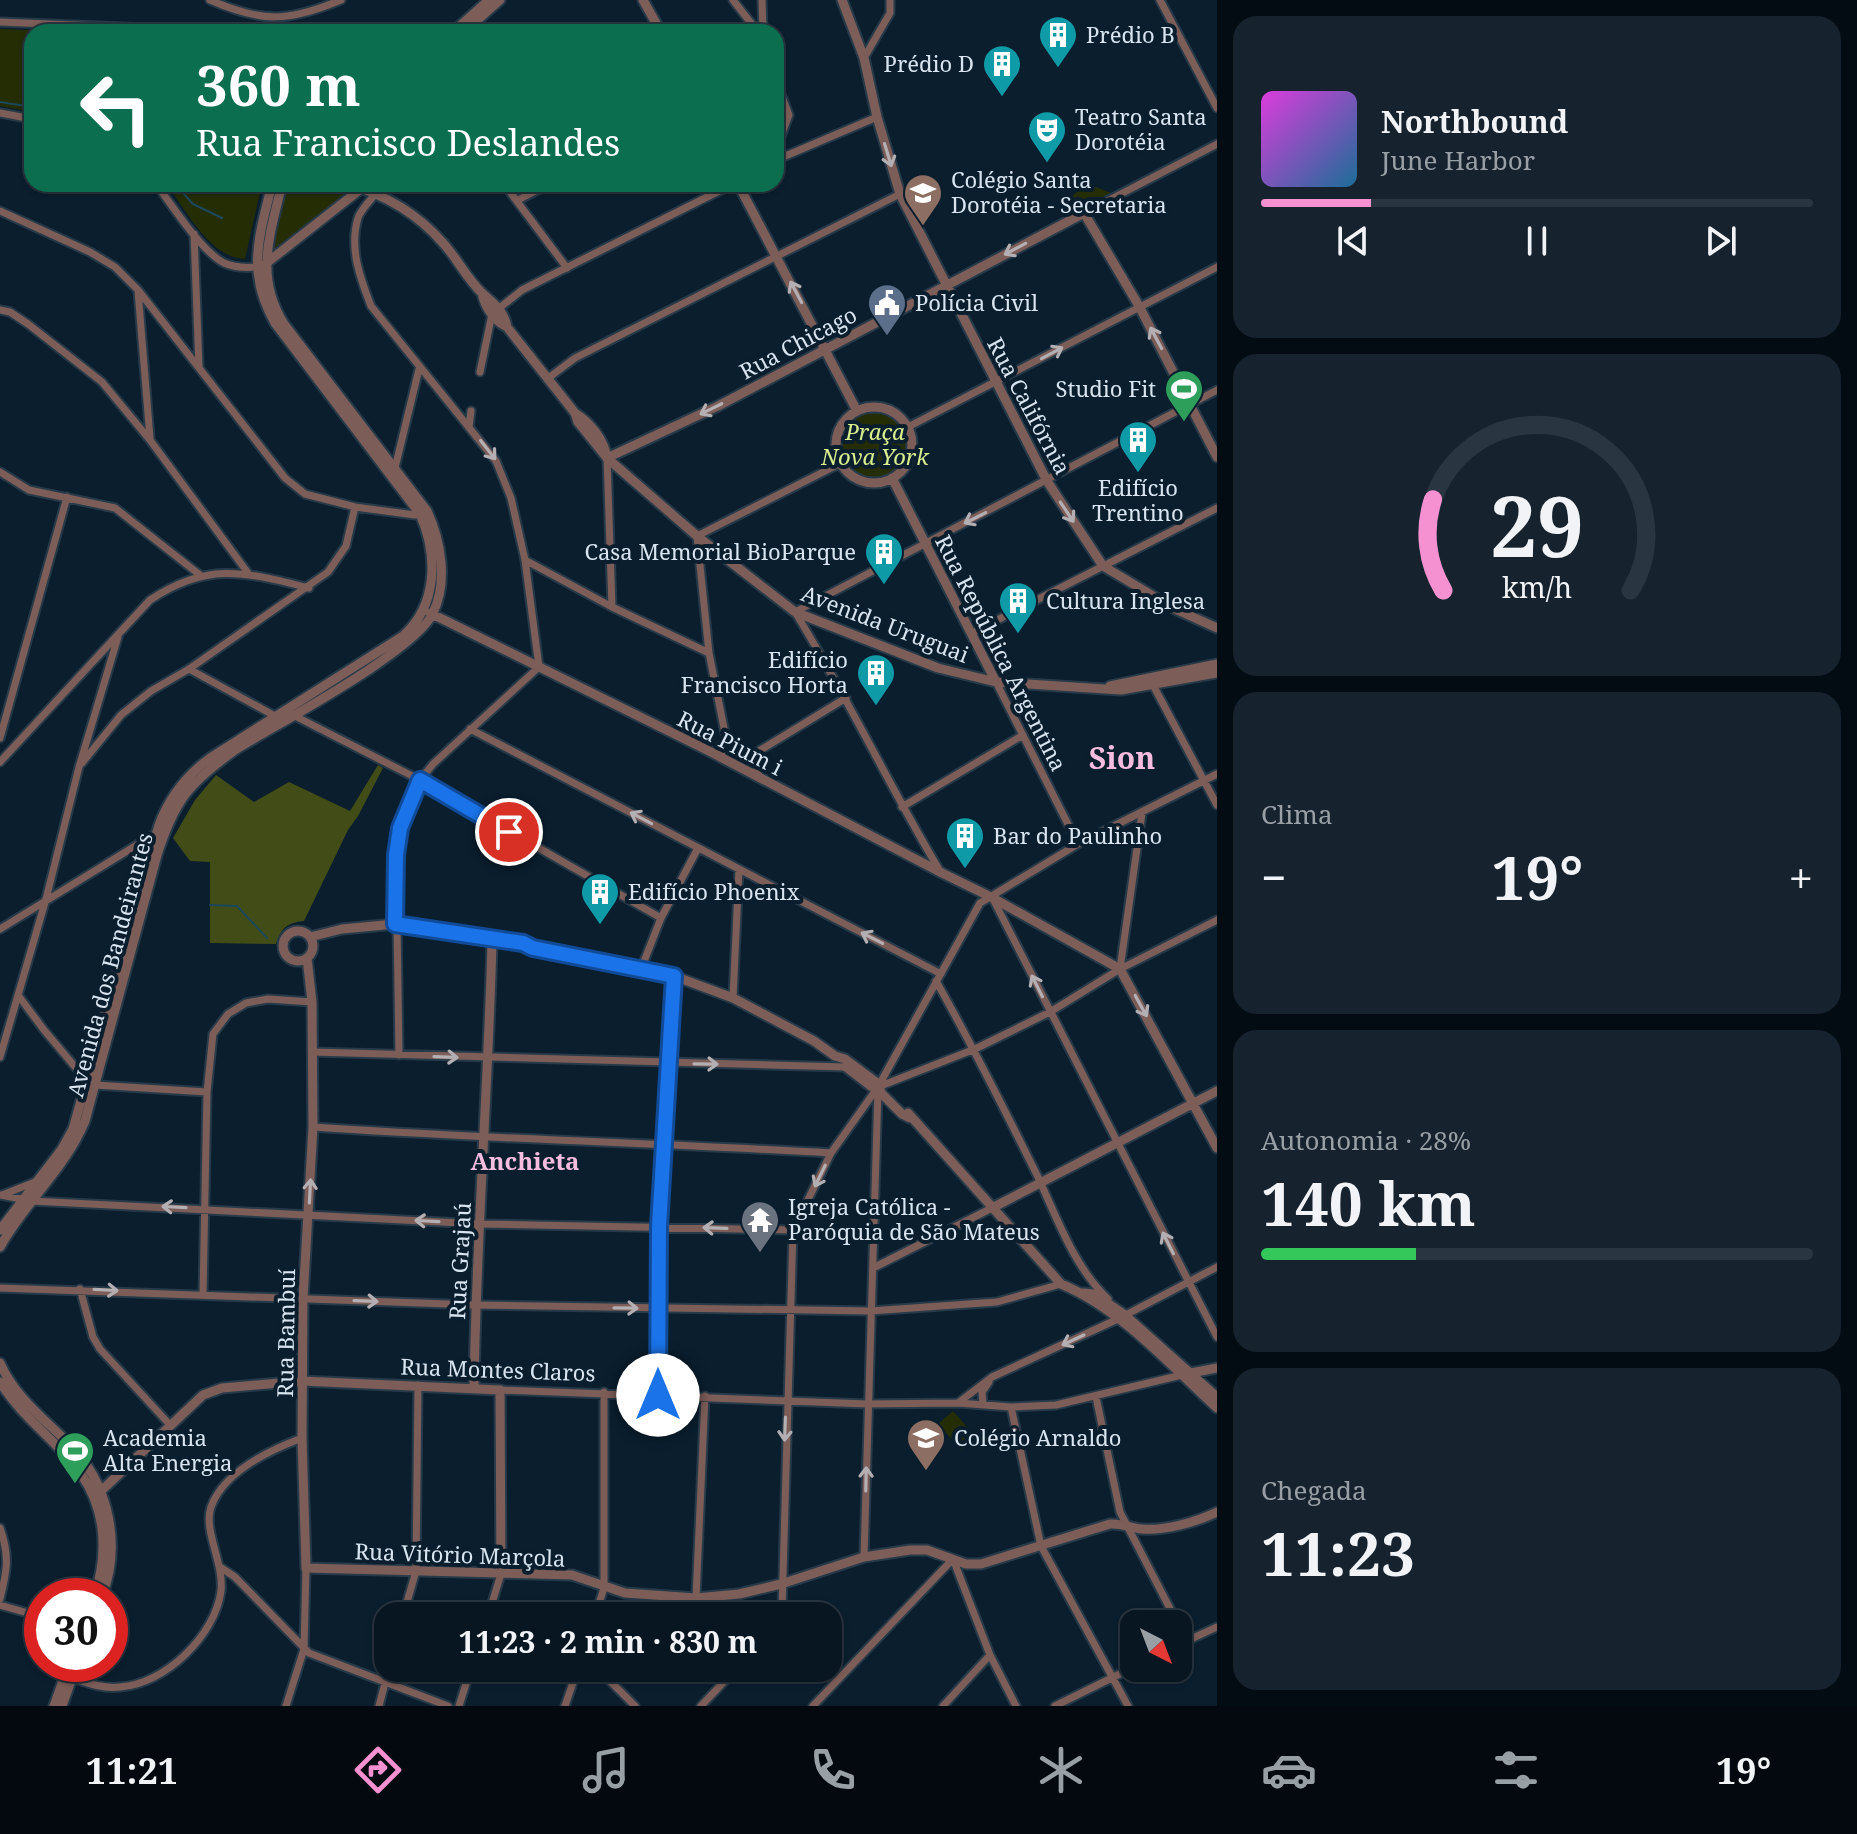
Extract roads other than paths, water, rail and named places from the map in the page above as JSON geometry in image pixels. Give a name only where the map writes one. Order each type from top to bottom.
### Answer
[{"type":"street","points":[[210,0],[268,19],[307,14],[341,0]]},
{"type":"street","points":[[462,24],[489,0]]},
{"type":"street","points":[[473,24],[500,0]]},
{"type":"street","points":[[643,0],[656,24]]},
{"type":"street","points":[[733,0],[753,24]]},
{"type":"street","points":[[760,24],[762,0]]},
{"type":"street","name":"Rua Califórnia","points":[[842,0],[864,58],[877,117],[900,194],[1047,481],[1103,566],[1175,609],[1217,628]]},
{"type":"street","points":[[864,58],[890,13],[890,0]]},
{"type":"street","points":[[1160,0],[1217,108]]},
{"type":"street","points":[[0,22],[49,24]]},
{"type":"street","points":[[784,102],[789,115],[784,128]]},
{"type":"street","points":[[0,113],[24,118]]},
{"type":"street","points":[[784,157],[877,117]]},
{"type":"street","name":"Rua Chicago","points":[[607,458],[718,406],[1217,144]]},
{"type":"street","points":[[162,192],[194,234],[222,262],[240,268],[261,266],[357,192]]},
{"type":"street","name":"Avenida dos Bandeirantes","points":[[0,1247],[37,1181],[69,1138],[91,1083],[166,827],[181,797],[212,766],[392,653],[426,624],[442,572],[439,546],[424,513],[395,468],[277,314],[257,249],[270,192]]},
{"type":"street","name":"Avenida dos Bandeirantes","points":[[280,192],[261,266],[263,299],[275,323],[424,513]]},
{"type":"street","points":[[377,192],[359,216],[354,246],[360,278],[371,306],[496,461],[511,498],[525,560],[539,667],[470,729],[420,780],[400,828],[396,855],[395,924],[399,1055]]},
{"type":"street","name":"Avenida Uruguai","points":[[377,192],[400,205],[443,243],[495,311],[505,318],[507,327],[547,379],[605,444],[607,458],[697,536],[795,612],[938,668],[996,682],[1121,690],[1217,673]]},
{"type":"street","points":[[511,192],[567,268]]},
{"type":"street","points":[[518,200],[534,192]]},
{"type":"street","points":[[480,372],[495,311],[522,290],[720,192]]},
{"type":"street","points":[[741,192],[777,255],[857,411]]},
{"type":"street","points":[[547,379],[575,358],[900,194]]},
{"type":"street","points":[[0,211],[90,252],[115,267],[138,290],[285,478],[305,494],[355,507],[424,513]]},
{"type":"street","points":[[1084,213],[1139,306],[1217,457]]},
{"type":"street","points":[[194,234],[199,369]]},
{"type":"street","points":[[908,427],[1217,267]]},
{"type":"street","points":[[138,290],[150,440]]},
{"type":"street","points":[[0,310],[10,312],[28,324],[102,382],[150,440],[248,573]]},
{"type":"street","points":[[379,459],[390,468],[395,468],[419,369]]},
{"type":"street","points":[[942,873],[902,807],[846,698],[795,612],[1217,390]]},
{"type":"street","points":[[875,406],[886,408],[895,412],[908,427],[912,450],[902,471],[892,478],[864,481],[856,478],[841,463],[839,434],[849,417],[857,411],[875,406]]},
{"type":"street","points":[[469,427],[471,411]]},
{"type":"street","points":[[607,458],[612,607]]},
{"type":"street","points":[[719,757],[727,743],[709,653],[697,536],[841,463]]},
{"type":"street","points":[[0,472],[29,490],[115,508],[200,575]]},
{"type":"street","name":"Rua República Argentina","points":[[892,478],[1078,844]]},
{"type":"street","points":[[0,738],[67,497]]},
{"type":"street","points":[[79,767],[121,715],[151,691],[189,669],[328,572],[346,546],[355,507]]},
{"type":"street","points":[[972,633],[1217,508]]},
{"type":"street","points":[[525,560],[612,607],[709,653]]},
{"type":"street","points":[[0,762],[150,600],[171,585],[200,575],[248,573],[309,588]]},
{"type":"street","name":"Avenida dos Bandeirantes","points":[[0,1230],[75,1144],[157,832],[167,806],[194,771],[210,758],[403,636],[428,612]]},
{"type":"street","name":"Rua Pium i","points":[[428,612],[707,750],[991,897],[1000,907],[1120,969]]},
{"type":"street","points":[[426,624],[452,623]]},
{"type":"street","points":[[0,1057],[118,637]]},
{"type":"street","name":"Avenida Uruguai","points":[[1106,688],[1121,682],[1217,664]]},
{"type":"street","points":[[189,669],[275,716]]},
{"type":"street","points":[[1153,685],[1217,805]]},
{"type":"street","points":[[754,754],[846,698]]},
{"type":"street","points":[[293,715],[420,780],[661,918]]},
{"type":"street","points":[[470,729],[739,869],[939,978],[1086,1273],[1121,1317]]},
{"type":"street","points":[[902,807],[1023,735]]},
{"type":"street","points":[[707,750],[727,743],[754,754]]},
{"type":"street","points":[[754,754],[759,778]]},
{"type":"street","points":[[782,1602],[793,1230],[831,1153],[878,1087],[980,903],[1078,844],[1217,774]]},
{"type":"street","points":[[1142,813],[1120,969],[1217,1148]]},
{"type":"street","points":[[0,929],[166,827]]},
{"type":"street","points":[[910,857],[920,848],[921,838]]},
{"type":"street","points":[[641,969],[661,918],[698,848]]},
{"type":"street","points":[[733,998],[739,869]]},
{"type":"street","points":[[1000,907],[1050,1012],[1217,1337]]},
{"type":"street","points":[[878,1087],[975,1049],[1050,1012],[1120,969],[1217,920]]},
{"type":"street","points":[[311,942],[342,929],[395,924],[523,943],[533,948]]},
{"type":"street","points":[[293,932],[302,932],[311,942],[307,958],[294,960],[287,955],[284,946],[286,938],[293,932]]},
{"type":"street","points":[[456,935],[466,940],[533,948],[674,976],[733,998],[814,1041],[872,1087],[886,1089],[1061,1284],[1094,1294],[1217,1397]]},
{"type":"street","name":"Rua Grajaú","points":[[474,1388],[492,943]]},
{"type":"street","name":"Rua Bambuí","points":[[286,1706],[304,1649],[303,1299],[313,1127],[312,1002],[307,958]]},
{"type":"street","points":[[658,1395],[659,1227],[674,976]]},
{"type":"street","points":[[18,995],[91,1083],[207,1092]]},
{"type":"street","points":[[203,1295],[207,1092],[213,1034],[228,1014],[246,1003],[268,999],[312,1002]]},
{"type":"street","points":[[312,1052],[845,1067]]},
{"type":"street","points":[[835,1056],[845,1059],[876,1082],[878,1087],[864,1557]]},
{"type":"street","points":[[824,1067],[835,1056]]},
{"type":"street","points":[[873,1268],[1041,1185],[1217,1091]]},
{"type":"street","points":[[313,1127],[482,1138],[831,1153]]},
{"type":"street","points":[[0,1195],[37,1181]]},
{"type":"street","points":[[0,1195],[28,1200],[481,1224],[793,1230]]},
{"type":"street","points":[[958,1403],[992,1377],[1121,1317],[1217,1267]]},
{"type":"street","points":[[0,1288],[475,1305],[870,1311],[997,1302],[1061,1284]]},
{"type":"street","points":[[80,1289],[93,1337],[100,1349],[171,1426]]},
{"type":"street","points":[[0,1363],[30,1407],[76,1452],[101,1491],[110,1525],[112,1559],[107,1578]]},
{"type":"street","name":"Rua Montes Claros","points":[[101,1491],[203,1395],[222,1388],[302,1381],[1011,1407],[1056,1405],[1217,1368]]},
{"type":"street","points":[[1186,1374],[1217,1408]]},
{"type":"street","points":[[983,1404],[982,1392],[992,1377]]},
{"type":"street","points":[[0,1382],[23,1412],[78,1467],[95,1497],[104,1541],[99,1578]]},
{"type":"street","points":[[407,1602],[416,1571],[418,1385]]},
{"type":"street","points":[[492,1602],[501,1574],[500,1390]]},
{"type":"street","points":[[600,1602],[604,1588],[604,1392]]},
{"type":"street","points":[[696,1598],[705,1396]]},
{"type":"street","points":[[1096,1397],[1120,1512],[1171,1610]]},
{"type":"street","points":[[1011,1407],[1041,1546],[1128,1706]]},
{"type":"street","points":[[84,1682],[95,1686],[121,1687],[150,1678],[182,1658],[205,1629],[221,1594],[220,1567],[208,1523],[211,1507],[220,1491],[246,1467],[277,1448],[302,1438]]},
{"type":"street","name":"Rua Vitório Marçola","points":[[306,1568],[572,1575],[625,1593],[696,1598],[739,1594],[781,1584],[864,1557],[927,1550],[981,1564],[1110,1524],[1159,1528],[1204,1519],[1217,1512]]},
{"type":"street","points":[[0,1528],[8,1567],[0,1602],[24,1611]]},
{"type":"street","points":[[813,1706],[953,1559],[990,1655],[1016,1706]]},
{"type":"street","points":[[220,1567],[235,1577],[309,1653],[374,1678]]},
{"type":"street","points":[[1192,1638],[1217,1627]]},
{"type":"street","points":[[943,1706],[990,1655]]},
{"type":"street","points":[[1055,1706],[1120,1675]]},
{"type":"street","points":[[54,1706],[63,1682]]},
{"type":"street","points":[[62,1706],[71,1682]]},
{"type":"street","points":[[379,1706],[385,1682],[448,1706]]},
{"type":"street","points":[[459,1706],[467,1682]]},
{"type":"street","points":[[565,1706],[573,1682]]},
{"type":"street","points":[[611,1682],[635,1706]]},
{"type":"street","points":[[701,1706],[724,1682]]},
{"type":"waterway","points":[[0,102],[24,106]]},
{"type":"waterway","points":[[182,192],[193,204],[222,218]]},
{"type":"waterway","points":[[210,905],[237,906],[267,938]]},
{"type":"place","name":"Prédio B","points":[[1058,69]]},
{"type":"place","name":"Prédio D","points":[[1002,98]]},
{"type":"place","name":"Teatro Santa Dorotéia","points":[[1047,164]]},
{"type":"place","name":"Colégio Santa Dorotéia - Secretaria","points":[[923,227]]},
{"type":"place","name":"Polícia Civil","points":[[887,337]]},
{"type":"place","name":"Studio Fit","points":[[1184,423]]},
{"type":"place","name":"Edifício Trentino","points":[[1138,474]]},
{"type":"place","name":"Casa Memorial BioParque","points":[[884,586]]},
{"type":"place","name":"Cultura Inglesa","points":[[1018,635]]},
{"type":"place","name":"Edifício Francisco Horta","points":[[876,707]]},
{"type":"place","name":"Bar do Paulinho","points":[[965,870]]},
{"type":"place","name":"Edifício Phoenix","points":[[600,926]]},
{"type":"place","name":"Igreja Católica - Paróquia de São Mateus","points":[[760,1254]]},
{"type":"place","name":"Colégio Arnaldo","points":[[926,1472]]},
{"type":"place","name":"Academia Alta Energia","points":[[75,1485]]},
{"type":"district","name":"Sion","points":[[1122,759]]},
{"type":"district","name":"Anchieta","points":[[525,1162]]},
{"type":"park label","name":"Praça Nova York","points":[[875,444]]}]
